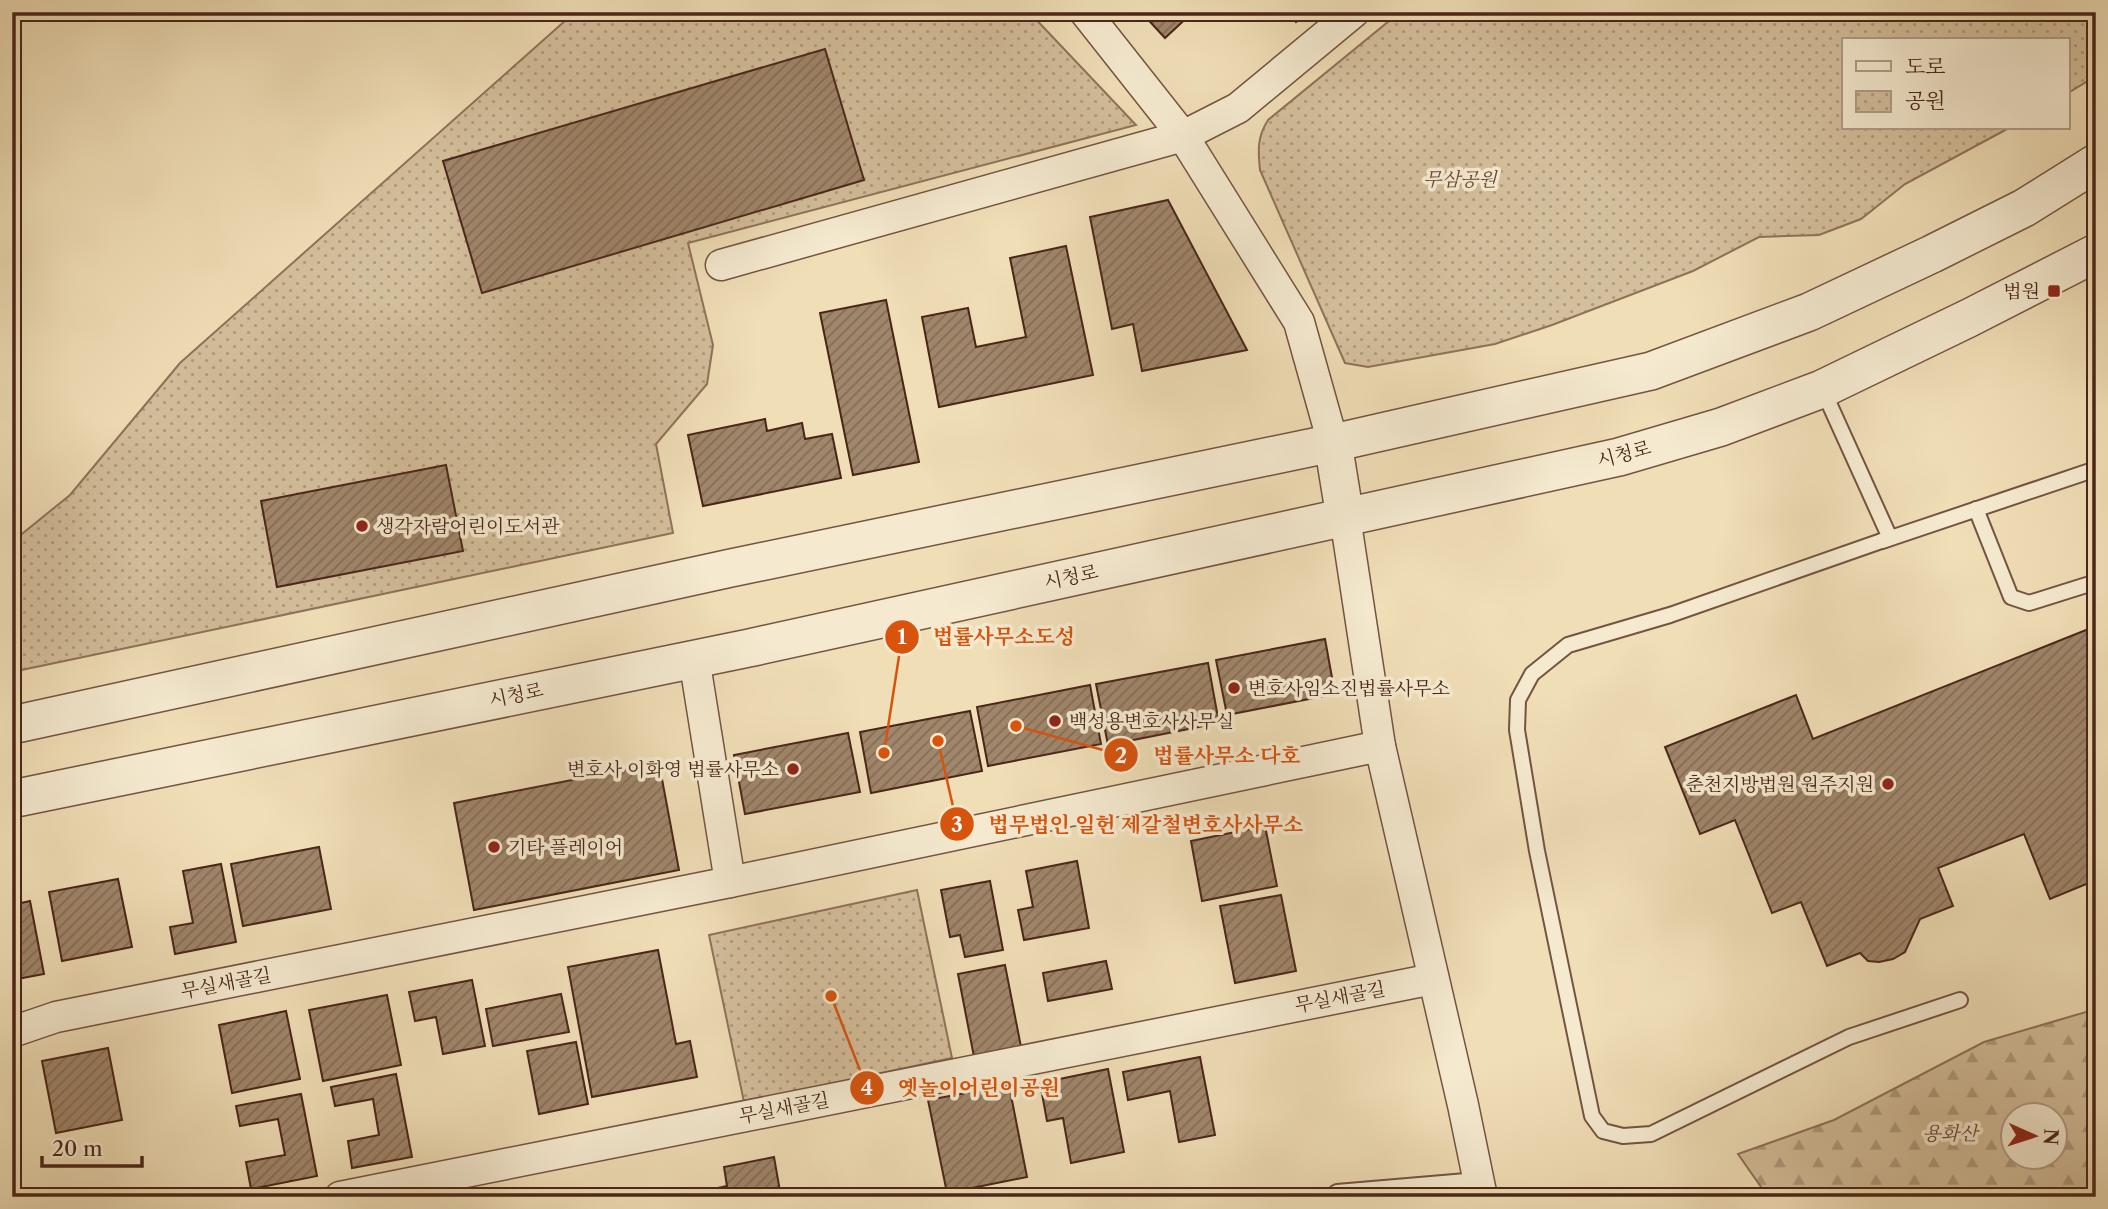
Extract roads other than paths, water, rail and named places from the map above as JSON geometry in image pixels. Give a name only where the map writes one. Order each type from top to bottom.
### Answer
[{"type":"street","points":[[1085,12],[1184,136],[1299,322],[1333,443],[1380,746],[1480,1188]]},
{"type":"street","points":[[721,265],[1184,136],[1238,108],[1354,12]]},
{"type":"street","points":[[12,724],[717,571],[1333,443],[1651,371],[1809,312],[2024,208],[2096,163]]},
{"type":"street","name":"시청로","points":[[12,799],[694,658],[1619,457],[1721,427],[1822,389],[2096,253]]},
{"type":"street","points":[[694,658],[730,883]]},
{"type":"street","name":"무실새골길","points":[[12,1032],[57,1017],[730,883],[1380,746]]},
{"type":"street","name":"무실새골길","points":[[341,1197],[1433,979]]},
{"type":"lane","points":[[1822,389],[1890,538],[1881,541]]},
{"type":"lane","points":[[1960,1000],[1849,1037],[1651,1134],[1623,1136],[1603,1131],[1592,1116],[1537,851],[1517,730],[1518,700],[1532,674],[1568,645],[1670,615],[2096,469]]},
{"type":"lane","points":[[1976,509],[2011,597],[2029,603],[2096,582]]},
{"type":"lane","points":[[1331,1197],[1337,1192],[1480,1188]]},
{"type":"place","name":"법원","points":[[2054,291]]},
{"type":"place","name":"생각자람어린이도서관","points":[[362,526]]},
{"type":"place","name":"변호사임소진법률사무소","points":[[1234,688]]},
{"type":"place","name":"백성용변호사사무실","points":[[1055,721]]},
{"type":"place","name":"법률사무소 다호","points":[[1016,726]]},
{"type":"place","name":"법무법인 일헌 제갈철변호사사무소","points":[[938,741]]},
{"type":"place","name":"법률사무소도성","points":[[884,753]]},
{"type":"place","name":"변호사 이화영 법률사무소","points":[[793,769]]},
{"type":"place","name":"춘천지방법원 원주지원","points":[[1888,784]]},
{"type":"place","name":"기타 플레이어","points":[[494,847]]},
{"type":"place","name":"옛놀이어린이공원","points":[[831,996]]},
{"type":"park label","name":"무삼공원","points":[[1460,179]]},
{"type":"park label","name":"용화산","points":[[1950,1133]]}]
